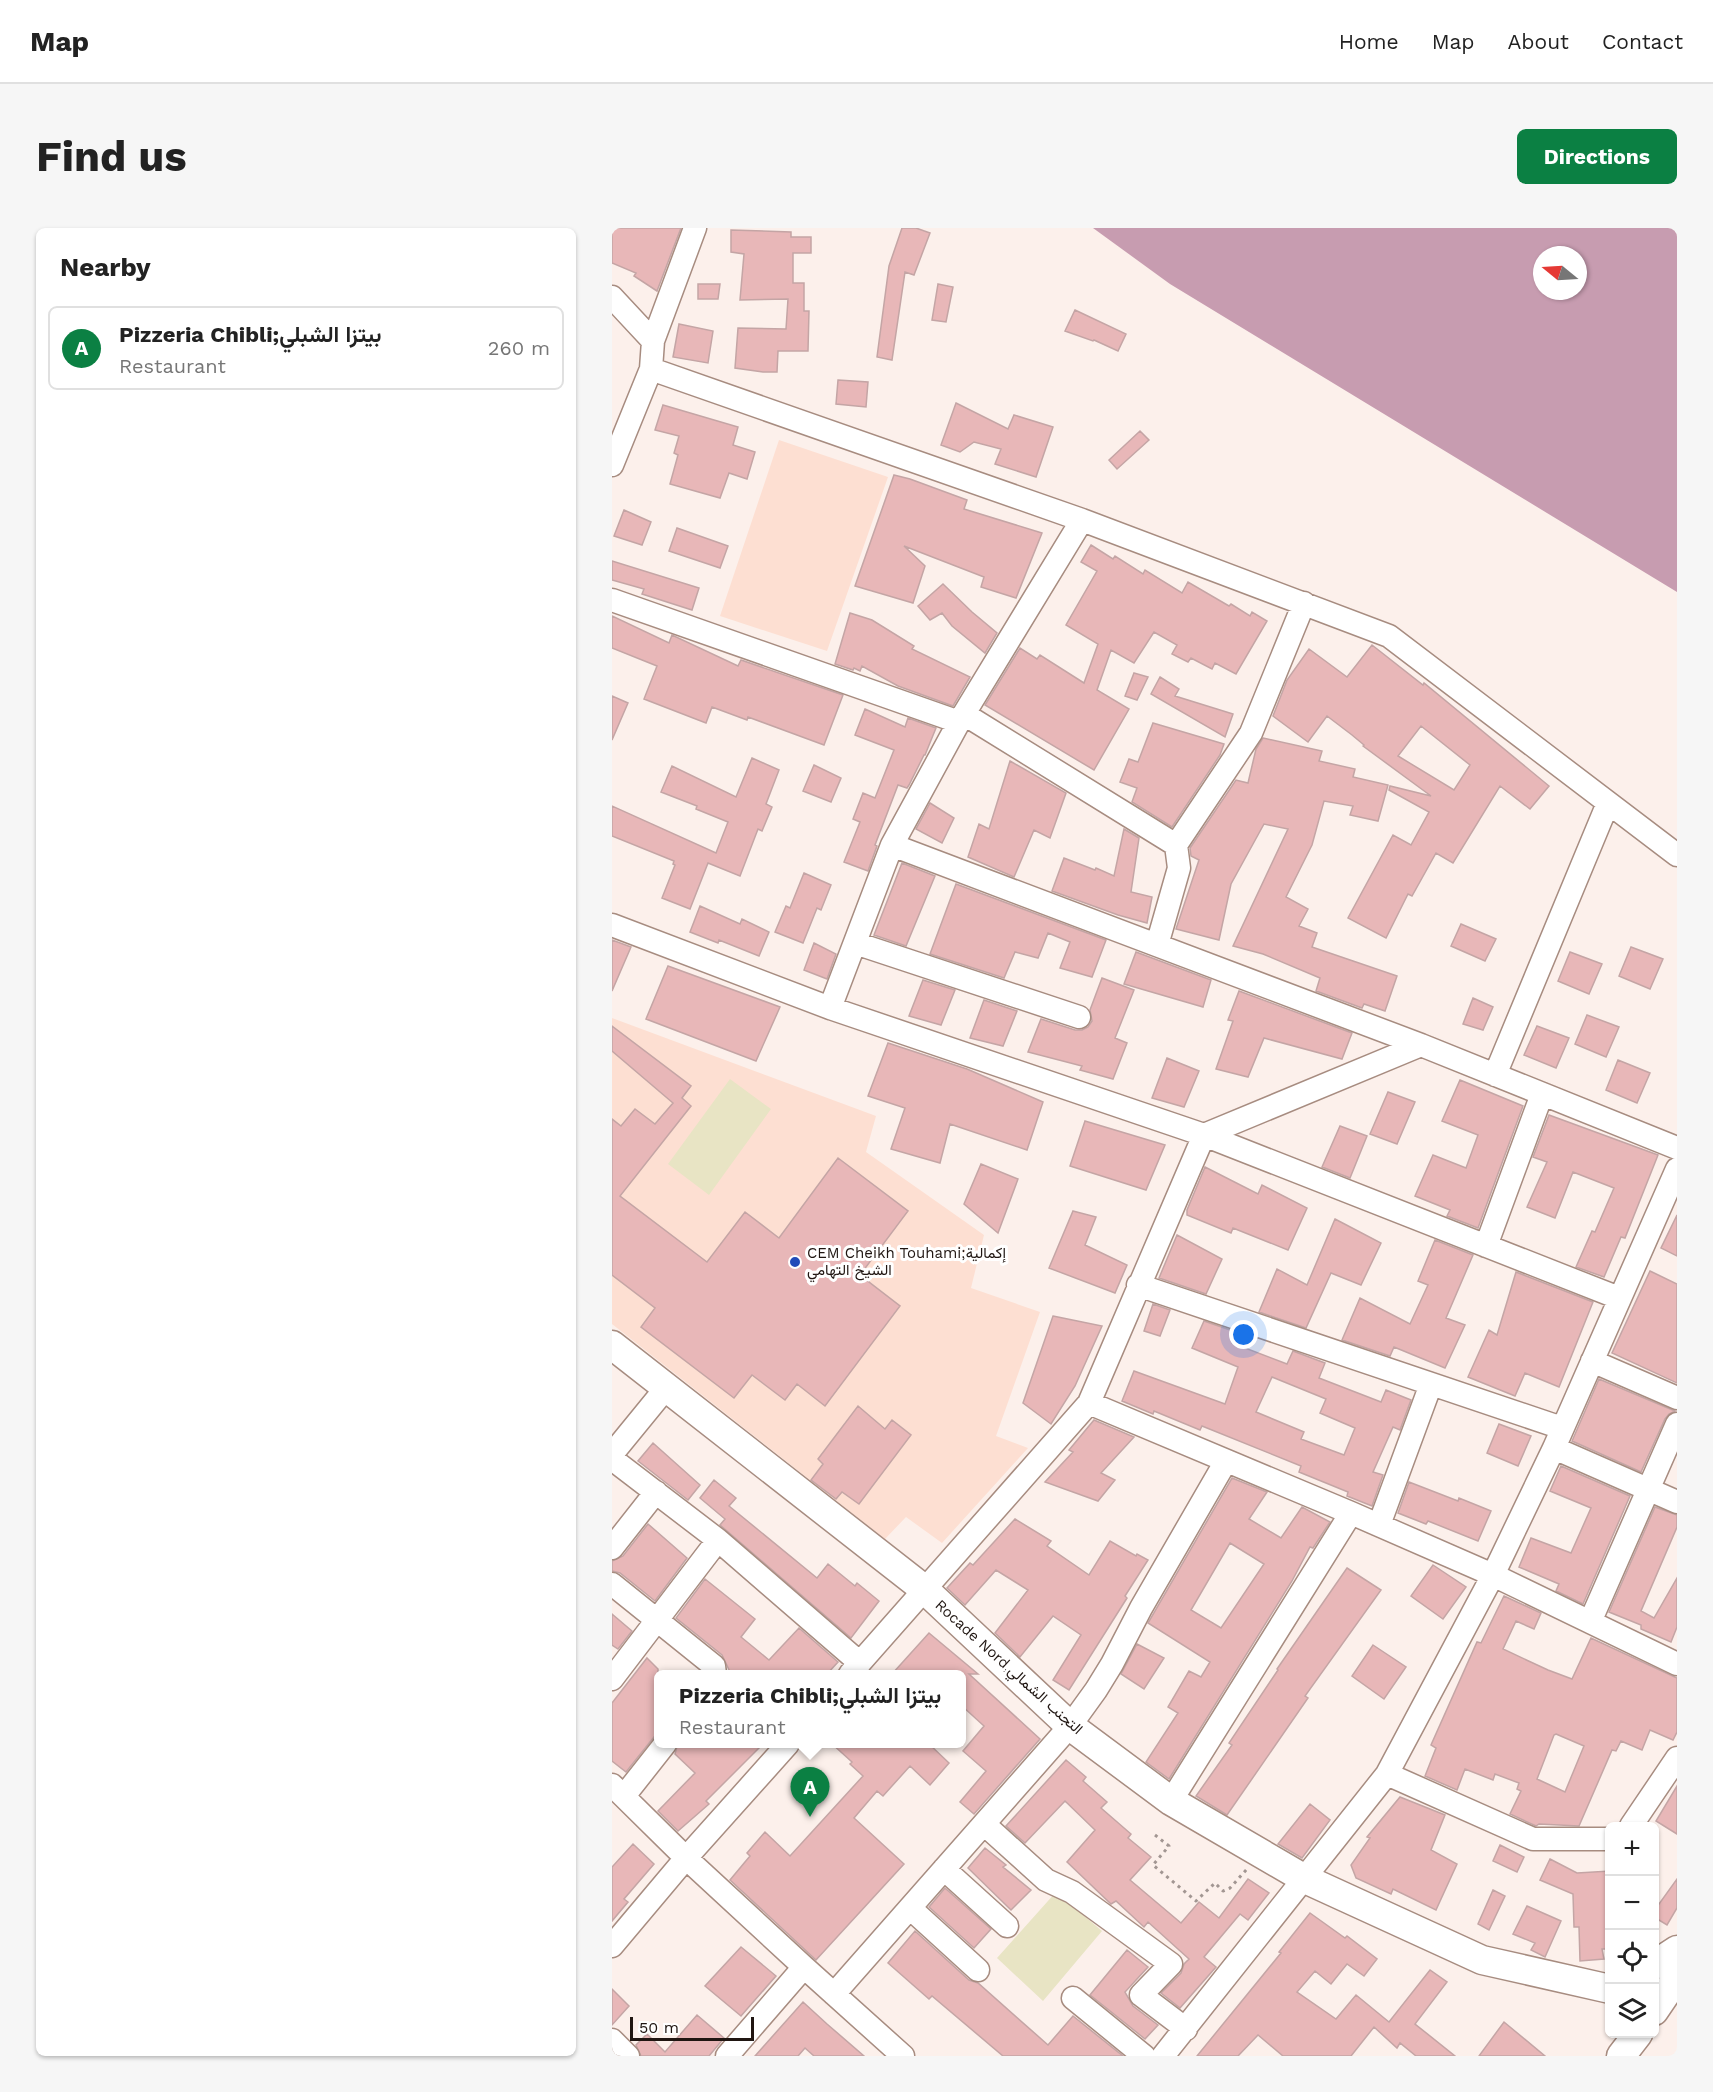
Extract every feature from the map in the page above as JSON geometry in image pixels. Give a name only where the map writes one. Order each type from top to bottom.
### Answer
[{"type":"main road","name":"Rocade Nord,التجنب الشمالي","points":[[612,1345],[924,1589],[1070,1726],[1171,1801],[1305,1879],[1482,1960],[1605,1988]]},
{"type":"main road","points":[[1659,1962],[1677,1950]]},
{"type":"main road","points":[[1546,1975],[1605,1972]]},
{"type":"main road","points":[[1662,2004],[1677,1977]]},
{"type":"main road","points":[[1621,2056],[1635,2038]]},
{"type":"street","points":[[612,465],[651,369],[653,341],[695,228]]},
{"type":"street","points":[[612,297],[653,341]]},
{"type":"street","points":[[651,369],[1082,520],[1389,636],[1677,855]]},
{"type":"street","points":[[830,1008],[892,845],[961,718],[1082,520]]},
{"type":"street","points":[[612,600],[961,718],[1176,845]]},
{"type":"street","points":[[1157,945],[1179,868],[1176,845],[1251,733],[1304,603]]},
{"type":"street","points":[[1494,1075],[1608,802]]},
{"type":"street","points":[[892,845],[1674,1143]]},
{"type":"street","points":[[612,925],[830,1008],[1203,1135],[1619,1298]]},
{"type":"street","points":[[855,943],[1080,1017]]},
{"type":"street","points":[[612,1459],[718,1540],[855,1669],[1089,1403],[1203,1135],[1421,1045]]},
{"type":"street","points":[[1486,1246],[1542,1094]]},
{"type":"street","points":[[1163,2056],[1388,1774],[1493,1575],[1558,1438],[1677,1169]]},
{"type":"street","points":[[1138,1285],[1431,1384],[1558,1438],[1677,1502]]},
{"type":"street","points":[[1592,1361],[1677,1398]]},
{"type":"street","points":[[1379,1525],[1431,1384]]},
{"type":"street","points":[[612,1454],[666,1388]]},
{"type":"street","points":[[1089,1403],[1493,1575],[1677,1664]]},
{"type":"street","points":[[1590,1622],[1677,1424]]},
{"type":"street","points":[[834,1994],[1070,1726],[1112,1664],[1141,1608],[1226,1461]]},
{"type":"street","points":[[612,1548],[656,1492]]},
{"type":"street","points":[[1171,1801],[1351,1513]]},
{"type":"street","points":[[612,1679],[718,1540]]},
{"type":"street","points":[[612,1584],[714,1666],[714,1670]]},
{"type":"street","points":[[660,1748],[618,1790],[686,1858],[903,2056]]},
{"type":"street","points":[[612,1946],[686,1858],[785,1748]]},
{"type":"street","points":[[1634,1822],[1677,1758]]},
{"type":"street","points":[[1388,1774],[1533,1839],[1605,1839]]},
{"type":"street","points":[[984,1824],[1046,1880],[1072,1892],[1171,1964],[1141,1995],[1186,2029]]},
{"type":"street","points":[[944,1869],[1007,1926]]},
{"type":"street","points":[[910,1908],[978,1970]]},
{"type":"street","points":[[727,2056],[804,1967]]},
{"type":"street","points":[[1073,1998],[1144,2056]]},
{"type":"street","points":[[612,2040],[628,2056]]},
{"type":"path","points":[[1155,1835],[1168,1846],[1153,1865],[1196,1901],[1215,1883],[1223,1890],[1230,1888],[1261,1853]]},
{"type":"shaded area","points":[[1093,228],[1677,228],[1677,592],[1170,284]]},
{"type":"shaded area","points":[[779,440],[888,477],[827,651],[720,616]]},
{"type":"shaded area","name":"CEM Cheikh Touhami;إكمالية الشيخ التهامي","points":[[612,1018],[876,1116],[866,1152],[984,1235],[971,1288],[1040,1312],[996,1436],[1028,1448],[942,1543],[906,1517],[885,1539],[612,1324]]},
{"type":"shaded area","points":[[730,1079],[771,1109],[709,1195],[668,1164]]},
{"type":"shaded area","points":[[1056,1892],[1102,1931],[1043,2001],[997,1958]]},
{"type":"building","points":[[612,228],[681,228],[657,291],[634,276],[636,273],[612,263]]},
{"type":"building","points":[[902,228],[916,228],[930,233],[914,275],[905,272],[892,360],[877,357],[889,266]]},
{"type":"building","points":[[731,230],[791,232],[791,237],[811,237],[811,253],[793,253],[793,283],[804,283],[804,311],[809,311],[808,351],[778,351],[777,372],[735,368],[738,328],[786,329],[788,299],[740,300],[744,254],[731,252]]},
{"type":"building","points":[[698,284],[720,284],[718,299],[698,299]]},
{"type":"building","points":[[938,284],[953,287],[946,322],[932,320]]},
{"type":"building","points":[[1075,310],[1126,334],[1118,351],[1094,340],[1065,331]]},
{"type":"building","points":[[679,324],[713,331],[708,363],[673,357]]},
{"type":"building","points":[[838,380],[868,382],[866,407],[836,404]]},
{"type":"building","points":[[956,403],[1008,429],[1014,415],[1053,427],[1036,477],[995,464],[1001,449],[974,442],[960,452],[941,445]]},
{"type":"building","points":[[663,405],[738,427],[733,445],[755,452],[747,479],[729,473],[720,498],[670,484],[678,455],[674,453],[679,436],[655,430]]},
{"type":"building","points":[[1140,431],[1149,440],[1117,469],[1109,460]]},
{"type":"building","points":[[894,475],[967,500],[964,509],[1042,533],[1016,598],[981,587],[984,577],[904,546],[925,566],[913,603],[855,586]]},
{"type":"building","points":[[624,510],[651,522],[642,545],[614,536]]},
{"type":"building","points":[[677,528],[728,546],[720,568],[669,551]]},
{"type":"building","points":[[1091,545],[1113,559],[1115,556],[1143,574],[1145,570],[1182,593],[1188,582],[1229,606],[1231,604],[1250,616],[1252,612],[1267,621],[1236,674],[1215,663],[1212,669],[1191,658],[1188,662],[1172,654],[1177,645],[1154,632],[1134,663],[1111,650],[1097,690],[1129,709],[1094,770],[985,705],[1020,648],[1037,659],[1040,655],[1084,683],[1098,644],[1066,625],[1097,571],[1081,562]]},
{"type":"building","points":[[612,561],[699,588],[692,610],[642,594],[644,589],[612,580]]},
{"type":"building","points":[[943,584],[997,633],[985,653],[952,626],[942,613],[930,620],[918,606]]},
{"type":"building","points":[[850,613],[872,620],[914,646],[912,649],[970,677],[953,706],[898,686],[862,666],[860,671],[835,664]]},
{"type":"building","points":[[612,616],[669,643],[672,635],[738,666],[741,660],[843,695],[824,745],[748,717],[747,720],[712,707],[706,723],[644,699],[657,666],[612,648]]},
{"type":"building","points":[[1372,645],[1423,685],[1424,683],[1549,786],[1530,809],[1500,786],[1453,863],[1436,853],[1412,896],[1408,894],[1386,938],[1348,918],[1393,835],[1411,845],[1429,812],[1389,790],[1390,786],[1431,796],[1363,746],[1327,716],[1308,742],[1273,716],[1287,680],[1309,649],[1347,677]],"holes":[[[1421,726],[1470,765],[1454,790],[1398,756]]]},
{"type":"building","points":[[1134,673],[1148,677],[1137,700],[1125,696]]},
{"type":"building","points":[[1160,677],[1179,689],[1175,696],[1233,714],[1225,737],[1151,694]]},
{"type":"building","points":[[612,696],[628,703],[612,740]]},
{"type":"building","points":[[865,709],[905,727],[908,718],[936,728],[925,755],[907,788],[898,785],[875,845],[877,846],[868,871],[844,862],[860,822],[853,819],[863,793],[875,798],[894,750],[855,735]]},
{"type":"building","points":[[1153,723],[1224,744],[1220,755],[1172,827],[1132,802],[1137,788],[1120,782],[1129,759],[1138,762]]},
{"type":"building","points":[[1263,738],[1322,751],[1319,761],[1355,769],[1353,777],[1388,785],[1378,821],[1350,815],[1353,806],[1324,801],[1312,845],[1286,897],[1308,909],[1299,926],[1317,933],[1312,947],[1397,976],[1385,1011],[1364,1004],[1362,1008],[1316,991],[1320,978],[1263,954],[1233,946],[1288,829],[1264,824],[1231,884],[1219,940],[1176,929],[1199,860],[1191,856],[1190,848],[1236,780],[1248,783],[1256,749]]},
{"type":"building","points":[[752,758],[779,770],[766,804],[772,807],[762,831],[758,829],[740,876],[708,863],[690,909],[662,898],[675,865],[674,861],[612,836],[612,806],[716,853],[728,822],[696,809],[697,806],[661,792],[672,766],[736,797]]},
{"type":"building","points":[[1010,761],[1066,793],[1050,838],[1034,830],[1014,877],[968,857],[979,824],[989,829]]},
{"type":"building","points":[[814,765],[841,778],[831,802],[803,791]]},
{"type":"building","points":[[930,803],[954,818],[942,843],[916,829]]},
{"type":"building","points":[[1124,829],[1139,838],[1131,892],[1152,897],[1147,923],[1052,891],[1064,858],[1114,876]]},
{"type":"building","points":[[902,863],[935,876],[906,946],[874,935]]},
{"type":"building","points":[[804,873],[831,885],[821,910],[817,908],[803,943],[775,932],[786,906],[790,908]]},
{"type":"building","points":[[956,884],[1106,940],[1092,977],[1060,968],[1070,942],[1048,933],[1038,958],[1015,952],[1004,978],[930,954]]},
{"type":"building","points":[[700,906],[740,924],[742,919],[769,932],[759,956],[719,940],[718,943],[690,932]]},
{"type":"building","points":[[1461,924],[1496,939],[1485,961],[1451,946]]},
{"type":"building","points":[[612,940],[631,947],[612,991]]},
{"type":"building","points":[[814,943],[836,954],[827,979],[804,970]]},
{"type":"building","points":[[1631,947],[1663,959],[1650,989],[1619,976]]},
{"type":"building","points":[[1136,952],[1211,980],[1203,1007],[1124,984]]},
{"type":"building","points":[[1570,952],[1602,964],[1589,994],[1558,981]]},
{"type":"building","points":[[668,966],[780,1007],[756,1061],[646,1019]]},
{"type":"building","points":[[1102,978],[1134,990],[1115,1038],[1127,1043],[1113,1079],[1080,1070],[1082,1066],[1028,1052],[1041,1019],[1075,1030],[1088,1027],[1092,1021],[1090,1010]]},
{"type":"building","points":[[923,980],[955,990],[941,1025],[909,1016]]},
{"type":"building","points":[[1239,991],[1352,1033],[1342,1059],[1264,1038],[1248,1077],[1216,1069],[1233,1021],[1228,1020]]},
{"type":"building","points":[[1473,998],[1493,1007],[1483,1030],[1463,1024]]},
{"type":"building","points":[[984,1000],[1017,1011],[1003,1046],[970,1038]]},
{"type":"building","points":[[1587,1015],[1619,1027],[1606,1057],[1575,1044]]},
{"type":"building","points":[[612,1026],[691,1086],[682,1098],[691,1106],[620,1196],[707,1262],[745,1212],[779,1238],[838,1158],[908,1211],[860,1275],[900,1306],[825,1406],[797,1384],[785,1400],[752,1375],[734,1398],[641,1327],[655,1308],[612,1275],[612,1119],[621,1126],[635,1109],[655,1124],[673,1103],[612,1051]]},
{"type":"building","points":[[1537,1026],[1569,1038],[1556,1068],[1524,1055]]},
{"type":"building","points":[[888,1043],[967,1069],[1043,1102],[1027,1150],[950,1124],[940,1163],[891,1149],[905,1108],[868,1096]]},
{"type":"building","points":[[1167,1058],[1199,1071],[1184,1107],[1152,1098]]},
{"type":"building","points":[[1618,1060],[1650,1073],[1637,1103],[1606,1090]]},
{"type":"building","points":[[1460,1080],[1523,1106],[1478,1228],[1447,1216],[1450,1210],[1415,1196],[1433,1155],[1466,1168],[1478,1135],[1442,1121]]},
{"type":"building","points":[[1388,1092],[1415,1102],[1397,1144],[1370,1134]]},
{"type":"building","points":[[1549,1115],[1658,1155],[1625,1238],[1621,1237],[1604,1277],[1576,1267],[1592,1231],[1595,1232],[1614,1188],[1573,1172],[1555,1218],[1527,1207],[1547,1162],[1533,1157]]},
{"type":"building","points":[[1085,1121],[1165,1145],[1146,1190],[1070,1166]]},
{"type":"building","points":[[1340,1126],[1367,1136],[1350,1178],[1322,1167]]},
{"type":"building","points":[[981,1164],[1018,1179],[998,1233],[964,1204]]},
{"type":"building","points":[[1205,1167],[1258,1194],[1262,1185],[1307,1208],[1288,1250],[1233,1228],[1231,1233],[1187,1215]]},
{"type":"building","points":[[1073,1211],[1096,1217],[1085,1245],[1127,1265],[1115,1293],[1049,1268]]},
{"type":"building","points":[[1677,1215],[1677,1256],[1661,1248]]},
{"type":"building","points":[[1335,1219],[1381,1243],[1361,1285],[1331,1273],[1306,1328],[1259,1312],[1277,1269],[1307,1285]]},
{"type":"building","points":[[1177,1235],[1222,1259],[1206,1294],[1159,1278]]},
{"type":"building","points":[[1435,1240],[1473,1255],[1446,1318],[1465,1325],[1445,1368],[1394,1347],[1390,1356],[1342,1340],[1360,1298],[1410,1324],[1428,1285],[1418,1281]]},
{"type":"building","points":[[1650,1271],[1677,1284],[1677,1383],[1612,1353]]},
{"type":"building","points":[[1516,1272],[1593,1302],[1559,1387],[1525,1373],[1515,1396],[1468,1377],[1489,1330],[1497,1335]]},
{"type":"building","points":[[1153,1304],[1170,1310],[1160,1336],[1144,1331]]},
{"type":"building","points":[[1053,1316],[1102,1326],[1075,1386],[1051,1424],[1023,1403]]},
{"type":"building","points":[[1204,1321],[1236,1332],[1232,1343],[1287,1364],[1293,1351],[1325,1363],[1319,1378],[1381,1402],[1386,1390],[1411,1400],[1400,1430],[1393,1427],[1373,1472],[1383,1475],[1372,1506],[1347,1496],[1348,1492],[1299,1472],[1301,1466],[1202,1426],[1200,1430],[1122,1401],[1134,1371],[1225,1404],[1238,1367],[1192,1348]],"holes":[[[1272,1377],[1326,1399],[1320,1413],[1355,1428],[1344,1455],[1301,1439],[1304,1432],[1256,1412]]]},
{"type":"building","points":[[1599,1379],[1675,1411],[1665,1419],[1641,1472],[1572,1441]]},
{"type":"building","points":[[858,1406],[885,1429],[892,1420],[911,1435],[859,1504],[842,1492],[836,1499],[811,1480],[823,1464],[818,1459]]},
{"type":"building","points":[[1094,1420],[1134,1437],[1101,1473],[1115,1480],[1098,1501],[1045,1482],[1073,1452],[1069,1450]]},
{"type":"building","points":[[1499,1424],[1531,1436],[1518,1466],[1487,1453]]},
{"type":"building","points":[[653,1443],[700,1485],[688,1500],[638,1461]]},
{"type":"building","points":[[1561,1466],[1630,1496],[1583,1604],[1556,1591],[1559,1584],[1519,1567],[1531,1538],[1571,1553],[1591,1508],[1550,1491]]},
{"type":"building","points":[[1232,1478],[1267,1492],[1249,1519],[1281,1538],[1302,1507],[1330,1522],[1313,1548],[1310,1547],[1292,1581],[1169,1779],[1146,1762],[1178,1713],[1168,1707],[1189,1671],[1201,1677],[1210,1662],[1148,1623]],"holes":[[[1230,1543],[1264,1564],[1221,1628],[1191,1610]]]},
{"type":"building","points":[[714,1480],[736,1498],[729,1506],[817,1578],[828,1564],[855,1586],[857,1583],[879,1601],[851,1638],[720,1525],[725,1519],[700,1498]]},
{"type":"building","points":[[1409,1482],[1491,1511],[1478,1541],[1428,1521],[1426,1524],[1398,1513]]},
{"type":"building","points":[[1655,1507],[1677,1515],[1677,1527],[1641,1611],[1654,1618],[1677,1578],[1677,1627],[1671,1642],[1641,1629],[1641,1625],[1609,1612]]},
{"type":"building","points":[[1015,1519],[1051,1541],[1047,1546],[1089,1575],[1110,1541],[1148,1560],[1069,1690],[1053,1680],[1081,1635],[1053,1616],[1020,1657],[995,1633],[1028,1590],[996,1570],[965,1605],[947,1588],[970,1563],[973,1565]]},
{"type":"building","points":[[648,1524],[687,1558],[655,1601],[620,1573],[612,1571],[612,1561],[623,1556]]},
{"type":"building","points":[[1433,1565],[1466,1587],[1443,1619],[1411,1596]]},
{"type":"building","points":[[1347,1568],[1381,1590],[1305,1696],[1308,1698],[1227,1815],[1196,1796],[1232,1745],[1229,1743],[1277,1669]]},
{"type":"building","points":[[705,1579],[755,1619],[741,1637],[769,1660],[799,1628],[838,1662],[831,1670],[729,1670],[722,1655],[676,1618]]},
{"type":"building","points":[[1504,1596],[1541,1613],[1534,1629],[1516,1621],[1503,1649],[1572,1679],[1591,1638],[1677,1678],[1677,1732],[1673,1740],[1650,1730],[1642,1750],[1621,1741],[1616,1751],[1612,1750],[1579,1826],[1539,1824],[1536,1826],[1510,1814],[1521,1791],[1517,1789],[1519,1783],[1495,1774],[1493,1780],[1465,1769],[1457,1790],[1425,1776],[1436,1748],[1431,1745],[1477,1642],[1481,1643]],"holes":[[[1554,1735],[1584,1746],[1565,1792],[1537,1779]]]},
{"type":"building","points":[[612,1614],[632,1631],[618,1649],[612,1645]]},
{"type":"building","points":[[929,1633],[978,1674],[969,1674],[1040,1739],[974,1814],[960,1802],[986,1771],[963,1751],[984,1726],[966,1710],[966,1670],[896,1670]]},
{"type":"building","points":[[1137,1644],[1164,1658],[1144,1689],[1121,1674]]},
{"type":"building","points":[[1373,1645],[1406,1667],[1384,1699],[1352,1676]]},
{"type":"building","points":[[647,1658],[658,1669],[654,1670],[654,1737],[626,1772],[612,1761],[612,1703]]},
{"type":"building","points":[[677,1748],[759,1748],[706,1801],[709,1804],[678,1831],[658,1811],[695,1773],[675,1754]]},
{"type":"building","points":[[837,1748],[933,1748],[949,1763],[930,1785],[910,1766],[883,1796],[877,1791],[854,1818],[904,1864],[816,1960],[730,1880],[750,1856],[747,1853],[765,1832],[790,1856],[863,1776],[850,1764],[852,1762]]},
{"type":"building","points":[[1066,1760],[1086,1777],[1083,1781],[1107,1802],[1101,1808],[1131,1834],[1128,1838],[1151,1857],[1130,1880],[1181,1923],[1199,1902],[1219,1918],[1248,1879],[1269,1893],[1248,1920],[1240,1914],[1204,1957],[1216,1967],[1180,2008],[1161,1993],[1181,1973],[1184,1964],[1189,1959],[1148,1922],[1144,1927],[1116,1901],[1111,1904],[1067,1862],[1095,1830],[1065,1801],[1025,1843],[1006,1826]]},
{"type":"building","points":[[1677,1786],[1677,1834],[1656,1821]]},
{"type":"building","points":[[1400,1797],[1445,1815],[1431,1850],[1457,1864],[1436,1910],[1393,1889],[1391,1894],[1356,1878],[1351,1865],[1370,1838],[1367,1837]]},
{"type":"building","points":[[1310,1804],[1330,1820],[1302,1858],[1278,1844]]},
{"type":"building","points":[[633,1844],[654,1864],[624,1899],[628,1902],[612,1921],[612,1867]]},
{"type":"building","points":[[1500,1845],[1524,1857],[1517,1872],[1493,1861]]},
{"type":"building","points":[[985,1848],[1006,1865],[1003,1867],[1031,1890],[1011,1910],[968,1868]]},
{"type":"building","points":[[1550,1859],[1577,1873],[1605,1871],[1605,1949],[1602,1949],[1604,1959],[1580,1961],[1579,1927],[1574,1927],[1573,1894],[1540,1880]]},
{"type":"building","points":[[1677,1879],[1677,1908],[1667,1925],[1659,1920],[1659,1904]]},
{"type":"building","points":[[945,1888],[991,1929],[974,1948],[929,1907]]},
{"type":"building","points":[[1493,1890],[1505,1896],[1489,1930],[1478,1924]]},
{"type":"building","points":[[1527,1906],[1561,1921],[1545,1957],[1531,1950],[1535,1943],[1513,1934]]},
{"type":"building","points":[[1310,1913],[1345,1938],[1347,1936],[1377,1959],[1364,1976],[1347,1964],[1331,1984],[1315,1971],[1297,1992],[1336,2019],[1356,1995],[1389,2022],[1430,1970],[1447,1982],[1415,2024],[1455,2056],[1416,2056],[1400,2043],[1397,2048],[1374,2027],[1351,2056],[1283,2056],[1258,2035],[1238,2056],[1197,2056],[1281,1953],[1279,1952]]},
{"type":"building","points":[[915,1931],[969,1980],[978,1983],[1048,2045],[1073,2016],[1123,2056],[1003,2056],[932,1996],[929,1999],[888,1963]]},
{"type":"building","points":[[741,1947],[776,1976],[741,2016],[705,1986]]},
{"type":"building","points":[[1127,1950],[1148,1967],[1125,1992],[1133,2006],[1158,2025],[1145,2039],[1090,1995]]},
{"type":"building","points":[[612,1989],[629,2006],[612,2025]]},
{"type":"building","points":[[803,2002],[864,2056],[814,2056],[805,2048],[798,2056],[755,2056]]},
{"type":"building","points":[[697,2015],[724,2038],[709,2056],[641,2056],[636,2045],[647,2034],[665,2052]]},
{"type":"building","points":[[1504,2022],[1545,2056],[1479,2056]]},
{"type":"place","name":"CEM Cheikh Touhami;إكمالية الشيخ التهامي","points":[[795,1262]]},
{"type":"place","name":"Pizzeria Chibli;بيتزا الشبلي","points":[[810,1817]]}]
